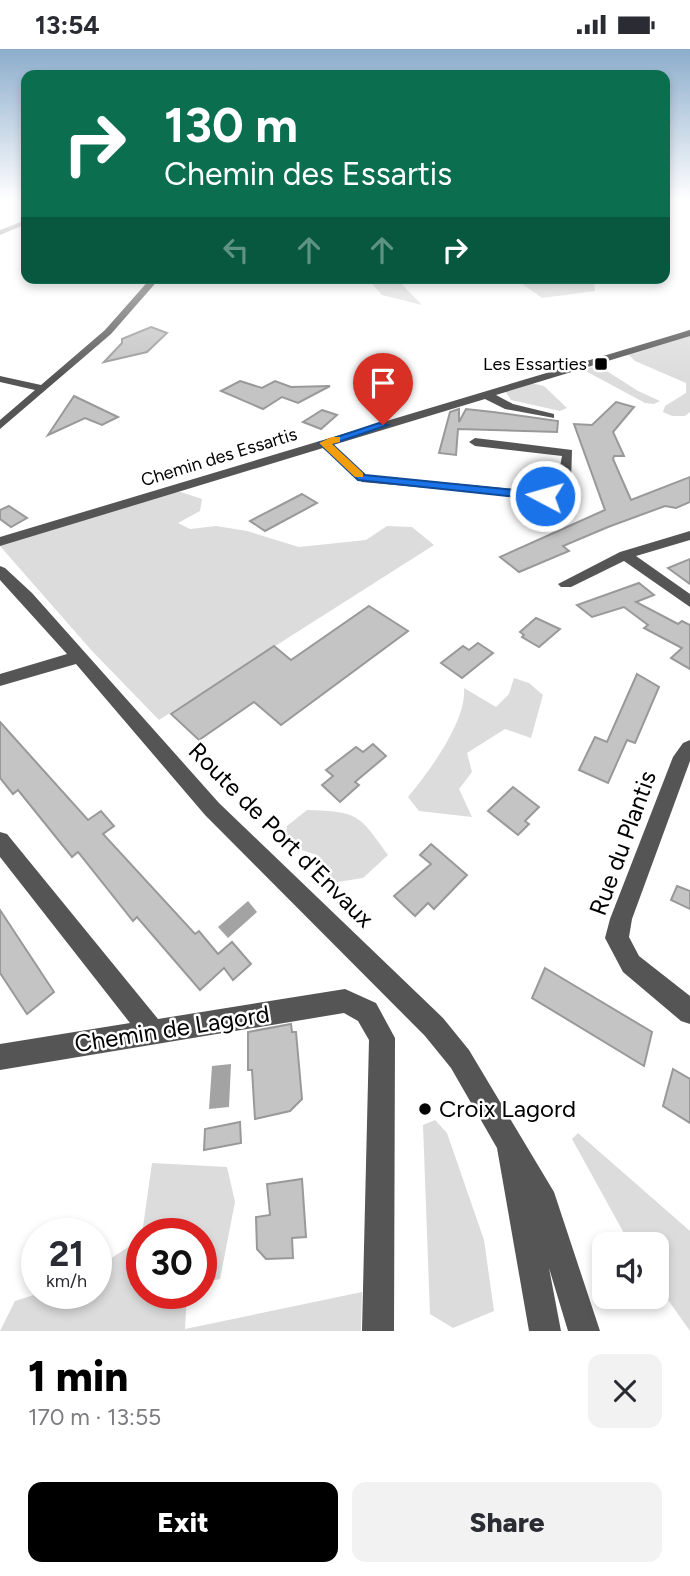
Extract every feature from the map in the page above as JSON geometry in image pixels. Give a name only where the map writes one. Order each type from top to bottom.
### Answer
[{"type":"street","points":[[0,426],[108,332],[148,284]]},
{"type":"street","name":"Chemin des Essartis","points":[[0,542],[690,333]]},
{"type":"street","points":[[0,379],[44,389]]},
{"type":"street","points":[[485,394],[509,407],[550,417]]},
{"type":"street","points":[[324,443],[362,478],[545,496],[561,490],[565,482],[568,453],[475,442]]},
{"type":"street","points":[[566,584],[625,555],[690,535]]},
{"type":"street","points":[[625,555],[690,602]]},
{"type":"street","name":"Route de Port d'Envaux","points":[[0,571],[212,809],[434,1027],[466,1069],[509,1147],[544,1202],[584,1331]]},
{"type":"street","points":[[0,680],[79,657]]},
{"type":"street","name":"Rue du Plantis","points":[[690,748],[682,757],[621,919],[617,938],[631,964],[690,1012]]},
{"type":"street","points":[[0,841],[153,1032]]},
{"type":"street","name":"Chemin de Lagord","points":[[0,1057],[345,1001],[367,1011],[382,1038],[378,1331]]},
{"type":"street","points":[[509,1147],[517,1198],[541,1297],[544,1331]]},
{"type":"shaded area","points":[[372,284],[402,284],[422,305],[382,295]]},
{"type":"shaded area","points":[[522,284],[594,284],[595,291],[542,298]]},
{"type":"shaded area","points":[[690,329],[690,412],[685,416],[672,416],[663,412],[665,406],[686,393],[686,383],[635,361],[628,354]]},
{"type":"shaded area","points":[[599,366],[638,391],[660,401],[654,404],[645,403],[582,369]]},
{"type":"shaded area","points":[[531,383],[544,386],[567,408],[560,411],[511,400],[504,389]]},
{"type":"shaded area","points":[[181,492],[202,499],[200,511],[178,523],[190,529],[216,526],[247,531],[299,547],[366,540],[387,526],[412,527],[434,545],[159,720],[92,651],[0,546],[0,542],[161,493]]},
{"type":"shaded area","points":[[514,678],[529,683],[543,695],[531,738],[505,729],[467,753],[472,772],[459,789],[472,817],[419,811],[408,797],[453,731],[463,701],[464,688],[496,707],[509,694]]},
{"type":"shaded area","points":[[307,810],[337,812],[355,817],[370,831],[388,855],[363,878],[331,883],[319,856],[285,844],[287,826]]},
{"type":"shaded area","points":[[248,901],[257,912],[228,938],[218,927]]},
{"type":"shaded area","points":[[231,1064],[229,1107],[209,1109],[212,1066]]},
{"type":"shaded area","points":[[435,1120],[447,1133],[484,1240],[494,1311],[453,1328],[430,1314],[423,1125]]},
{"type":"shaded area","points":[[578,1133],[690,1231],[690,1331],[669,1301],[669,1232],[623,1232],[572,1139]]},
{"type":"shaded area","points":[[152,1163],[227,1167],[235,1202],[220,1279],[217,1280],[217,1218],[144,1218]]},
{"type":"shaded area","points":[[126,1248],[126,1309],[186,1309],[185,1329],[362,1292],[361,1331],[0,1331],[15,1301],[21,1299],[21,1309],[112,1309],[112,1258]]},
{"type":"building","points":[[151,327],[167,333],[147,352],[104,362],[122,343],[122,339]]},
{"type":"building","points":[[240,381],[262,388],[275,381],[291,387],[330,386],[298,403],[282,397],[263,409],[221,391]]},
{"type":"building","points":[[74,396],[118,417],[102,425],[85,418],[48,435]]},
{"type":"building","points":[[616,402],[634,407],[613,432],[624,456],[614,456],[613,459],[631,500],[690,477],[690,502],[676,508],[665,506],[608,527],[563,546],[569,551],[519,572],[500,557],[605,510],[574,424],[592,425]]},
{"type":"building","points":[[459,409],[459,422],[466,409],[558,421],[557,432],[458,429],[456,455],[439,453],[450,412]]},
{"type":"building","points":[[322,410],[337,415],[321,429],[303,422]]},
{"type":"building","points":[[302,494],[317,503],[265,531],[250,521]]},
{"type":"building","points":[[9,506],[27,518],[11,527],[0,519],[0,510]]},
{"type":"building","points":[[690,559],[690,584],[668,568]]},
{"type":"building","points":[[639,583],[654,595],[636,602],[678,624],[682,621],[690,625],[690,669],[671,658],[682,648],[644,628],[648,625],[624,607],[592,617],[577,605]]},
{"type":"building","points":[[369,606],[408,631],[281,725],[254,702],[199,740],[171,714],[274,646],[291,660]]},
{"type":"building","points":[[536,618],[560,629],[539,647],[522,637],[524,635],[520,632]]},
{"type":"building","points":[[478,643],[493,653],[462,678],[441,663],[463,646],[469,650]]},
{"type":"building","points":[[637,674],[659,687],[635,743],[627,740],[608,783],[579,770],[595,737],[607,742]]},
{"type":"building","points":[[0,722],[88,820],[101,811],[114,826],[103,834],[195,934],[199,931],[218,954],[232,942],[251,964],[233,980],[224,968],[200,990],[137,917],[133,921],[78,852],[72,857],[18,790],[13,794],[0,778]]},
{"type":"building","points":[[373,744],[386,756],[355,782],[359,785],[340,802],[322,785],[333,776],[326,770],[356,747],[363,752]]},
{"type":"building","points":[[513,787],[539,807],[525,821],[529,824],[518,835],[488,811]]},
{"type":"building","points":[[431,844],[467,875],[434,909],[428,903],[415,916],[394,896],[431,864],[420,855]]},
{"type":"building","points":[[677,886],[690,891],[690,909],[671,900]]},
{"type":"building","points":[[0,910],[54,992],[27,1014],[0,973]]},
{"type":"building","points":[[545,968],[652,1032],[644,1066],[532,998]]},
{"type":"building","points":[[291,1024],[292,1032],[296,1032],[302,1099],[290,1111],[255,1119],[252,1070],[248,1070],[248,1032]]},
{"type":"building","points":[[673,1069],[690,1079],[690,1123],[663,1106]]},
{"type":"building","points":[[240,1122],[241,1143],[204,1150],[205,1129]]},
{"type":"building","points":[[302,1179],[306,1237],[292,1238],[293,1258],[266,1259],[257,1249],[256,1217],[270,1215],[267,1184]]},
{"type":"slow traffic","points":[[336,439],[324,443],[359,475]]},
{"type":"place","name":"Les Essarties","points":[[601,364]]},
{"type":"place","name":"Croix Lagord","points":[[425,1109]]},
{"type":"route","points":[[383,425],[324,443],[362,478],[545,496]]}]
